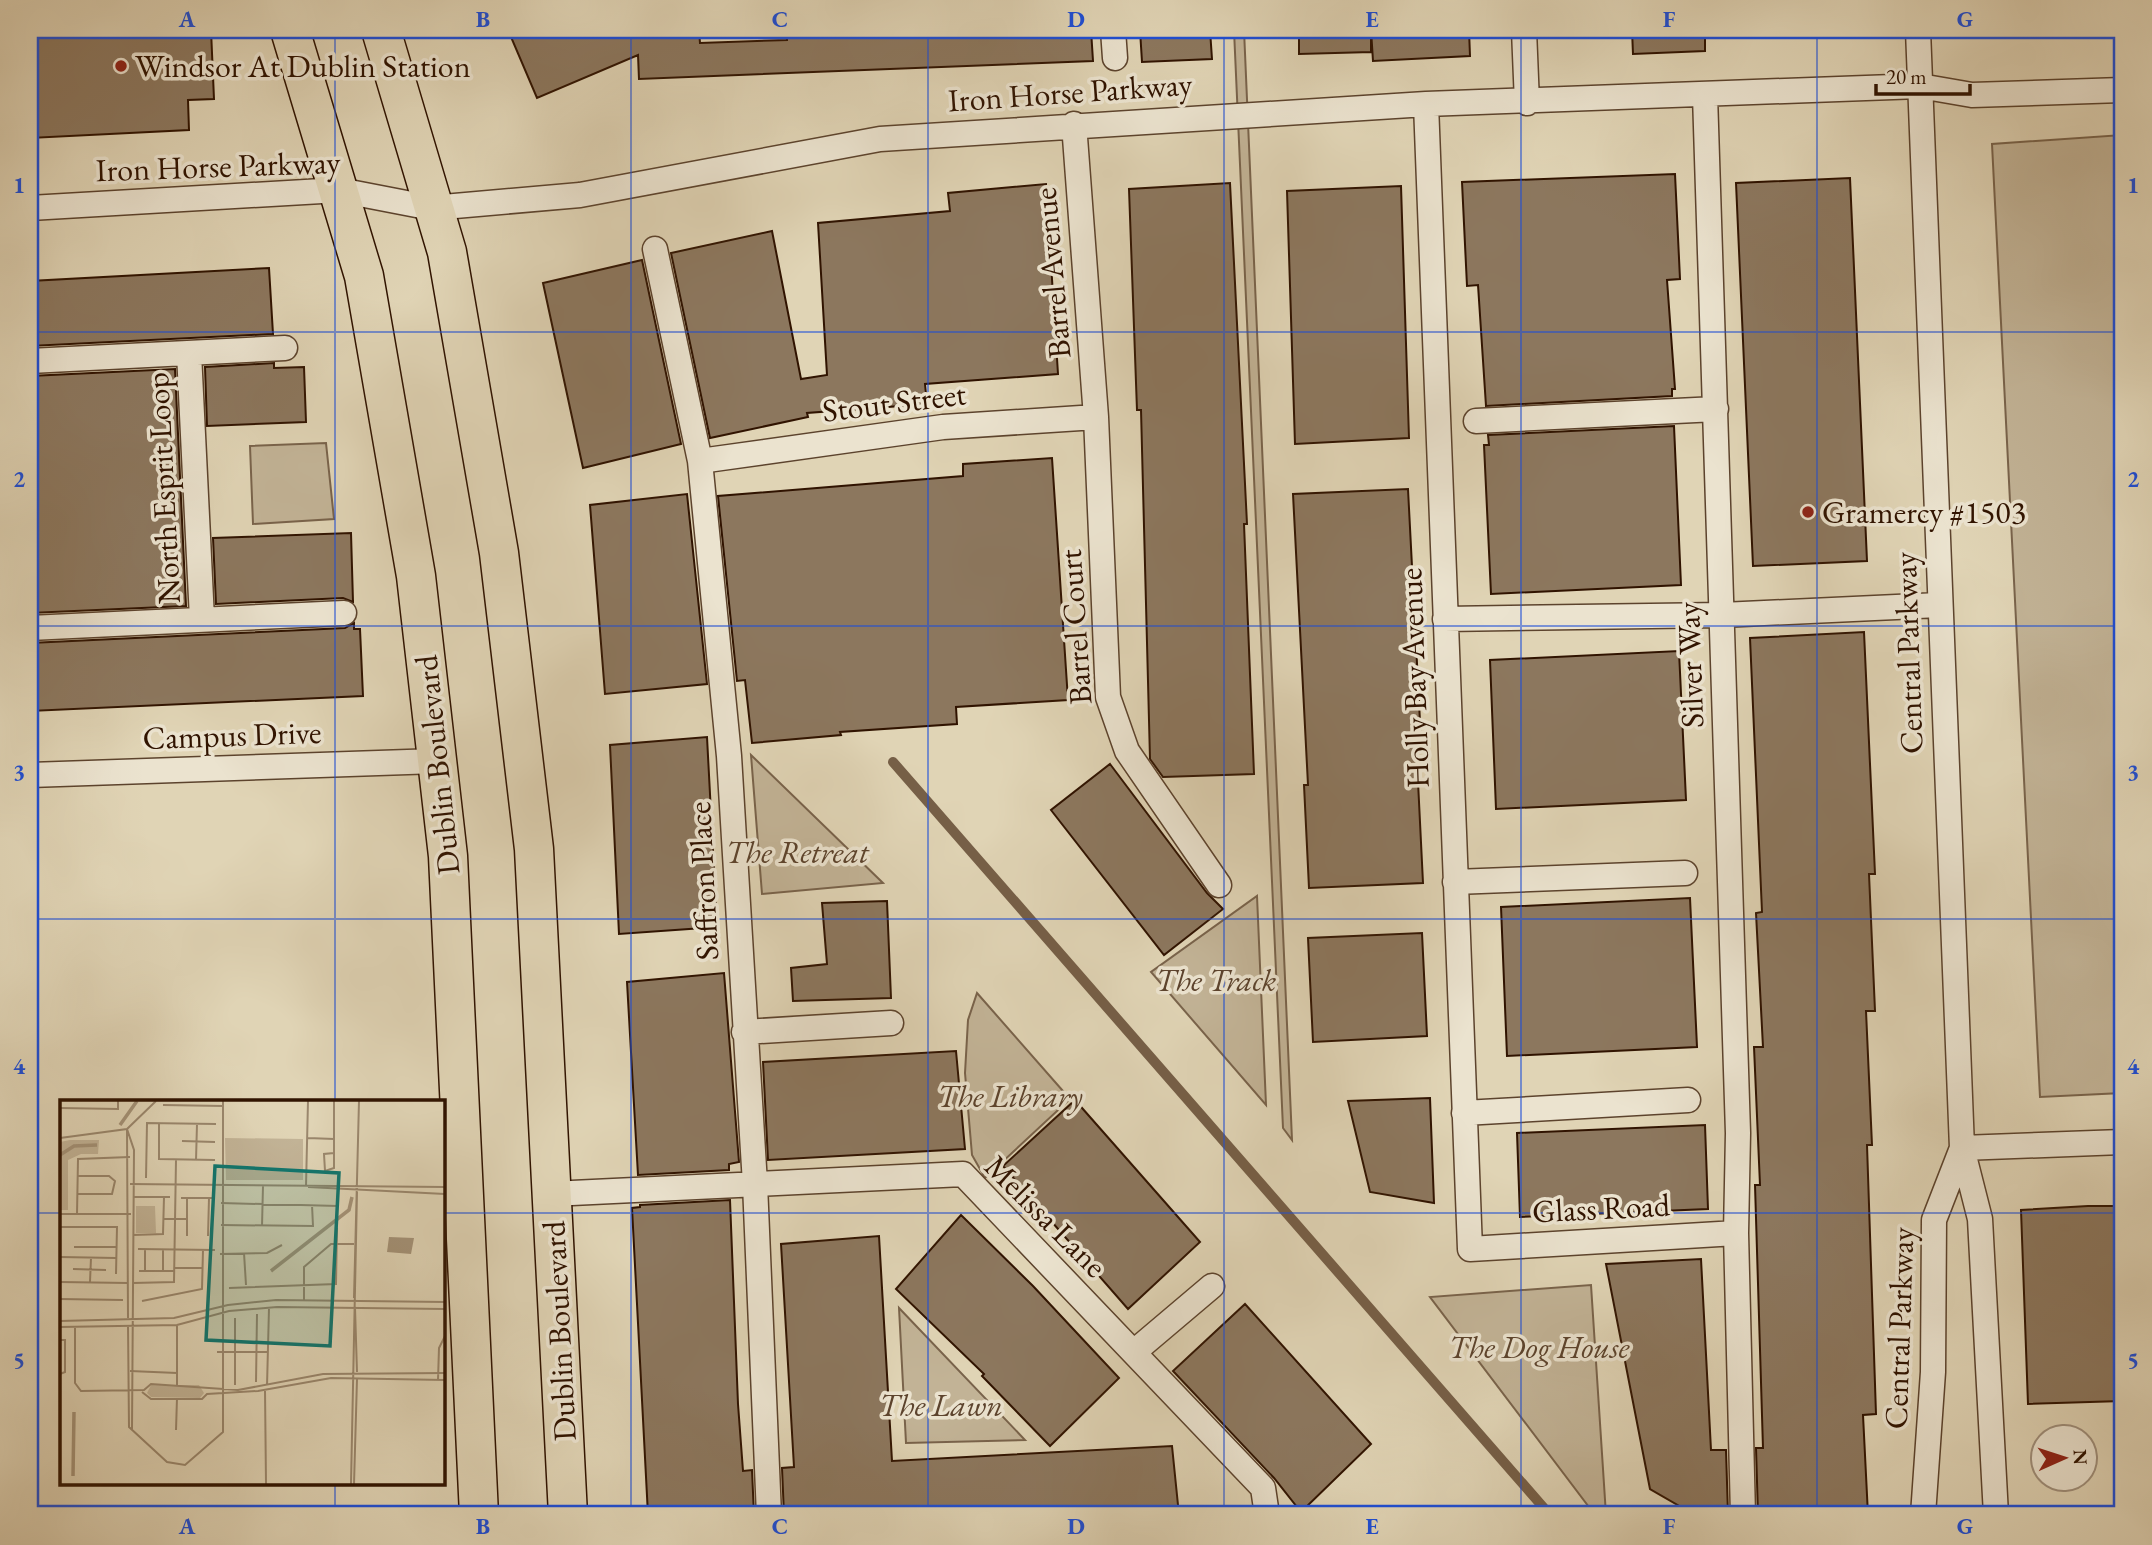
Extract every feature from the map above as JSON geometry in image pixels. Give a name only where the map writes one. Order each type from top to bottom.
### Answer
[{"type":"main road","name":"Dublin Boulevard","points":[[290,30],[339,190],[369,303],[416,576],[448,856],[480,1515]]},
{"type":"main road","name":"Dublin Boulevard","points":[[381,30],[451,269],[500,567],[534,849],[568,1515]]},
{"type":"street","points":[[1113,30],[1115,58]]},
{"type":"street","points":[[1524,30],[1527,103]]},
{"type":"street","name":"Central Parkway","points":[[1918,30],[1962,1148],[1980,1219],[1996,1515]]},
{"type":"street","name":"Iron Horse Parkway","points":[[30,208],[339,190],[432,208],[580,195],[880,139],[1074,124],[1426,104],[1527,103],[1920,86],[1972,95],[2122,90]]},
{"type":"street","name":"Silver Way","points":[[1705,95],[1738,1133],[1737,1233],[1743,1515]]},
{"type":"street","name":"Holly Bay Avenue","points":[[1426,104],[1470,1249]]},
{"type":"street","name":"Barrel Avenue","points":[[1074,124],[1096,417]]},
{"type":"street","name":"Saffron Place","points":[[655,249],[700,461],[729,756],[755,1184],[769,1515]]},
{"type":"street","name":"North Esprit Loop","points":[[30,361],[285,348]]},
{"type":"street","name":"North Esprit Loop","points":[[189,353],[202,619]]},
{"type":"street","points":[[1476,421],[1716,409]]},
{"type":"street","name":"Stout Street","points":[[700,461],[943,427],[1096,417]]},
{"type":"street","name":"Barrel Court","points":[[1096,417],[1108,697],[1127,751],[1220,885]]},
{"type":"street","points":[[1445,619],[1722,615],[1939,605]]},
{"type":"street","name":"North Esprit Loop","points":[[30,628],[344,613]]},
{"type":"street","name":"Campus Drive","points":[[30,775],[437,761]]},
{"type":"street","points":[[1455,883],[1685,873]]},
{"type":"street","points":[[744,1032],[891,1023]]},
{"type":"street","points":[[1464,1113],[1688,1100]]},
{"type":"street","points":[[1962,1148],[2122,1142]]},
{"type":"street","name":"Central Parkway","points":[[1923,1515],[1933,1372],[1934,1220],[1962,1148]]},
{"type":"street","name":"Melissa Lane","points":[[551,1194],[963,1174],[1263,1488],[1268,1515]]},
{"type":"street","name":"Glass Road","points":[[1470,1249],[1737,1233]]},
{"type":"street","points":[[1134,1352],[1212,1286]]},
{"type":"green space","points":[[1234,30],[1244,30],[1292,1140],[1283,1128]]},
{"type":"green space","points":[[2122,135],[2122,1093],[2040,1097],[1992,144]]},
{"type":"green space","points":[[326,443],[334,519],[253,524],[250,446]]},
{"type":"green space","name":"The Retreat","points":[[751,755],[883,883],[762,894]]},
{"type":"green space","name":"The Track","points":[[1257,896],[1266,1105],[1151,972]]},
{"type":"green space","name":"The Library","points":[[977,993],[1070,1099],[985,1178],[972,1155],[965,1073],[968,1020]]},
{"type":"green space","name":"The Dog House","points":[[1591,1285],[1606,1515],[1595,1515],[1430,1297]]},
{"type":"green space","name":"The Lawn","points":[[899,1308],[1025,1440],[906,1443]]},
{"type":"building","name":"Windsor At Dublin Station","points":[[211,30],[214,99],[188,100],[189,130],[30,138],[30,32]]},
{"type":"building","points":[[508,30],[699,30],[700,43],[787,40],[786,30],[944,30],[944,36],[1029,30],[1091,30],[1093,61],[639,79],[638,55],[537,98]]},
{"type":"building","points":[[1140,30],[1210,30],[1212,59],[1142,62]]},
{"type":"building","points":[[1299,30],[1371,30],[1371,52],[1299,54]]},
{"type":"building","points":[[1371,30],[1469,30],[1470,56],[1373,61]]},
{"type":"building","points":[[1632,30],[1705,30],[1705,51],[1633,54]]},
{"type":"building","points":[[1675,174],[1680,279],[1667,280],[1675,389],[1672,389],[1672,396],[1486,406],[1478,285],[1467,286],[1462,182]]},
{"type":"building","points":[[1850,178],[1867,561],[1753,566],[1736,183]]},
{"type":"building","points":[[1230,183],[1247,524],[1244,524],[1254,774],[1163,777],[1150,759],[1141,410],[1137,410],[1129,189]]},
{"type":"building","points":[[1046,184],[1058,374],[925,384],[927,404],[807,413],[808,417],[710,438],[671,253],[772,231],[801,379],[827,375],[818,223],[950,211],[948,193]]},
{"type":"building","points":[[1401,186],[1409,438],[1295,444],[1287,191]]},
{"type":"building","points":[[642,260],[681,444],[583,468],[543,283]]},
{"type":"building","points":[[269,268],[273,334],[30,346],[30,281]]},
{"type":"building","points":[[274,363],[274,368],[304,367],[306,422],[207,426],[205,367]]},
{"type":"building","points":[[175,369],[186,606],[30,613],[30,376]]},
{"type":"building","points":[[1674,426],[1681,585],[1491,594],[1484,445],[1489,445],[1488,435]]},
{"type":"building","points":[[1052,458],[1068,700],[956,707],[957,724],[840,732],[841,735],[752,743],[745,680],[737,681],[718,496],[963,476],[963,464]]},
{"type":"building","points":[[1408,489],[1421,741],[1416,741],[1423,883],[1309,888],[1304,785],[1308,785],[1293,494]]},
{"type":"building","points":[[687,494],[707,684],[605,694],[590,505]]},
{"type":"building","points":[[351,533],[353,602],[343,598],[216,604],[213,538]]},
{"type":"building","points":[[354,623],[354,629],[360,629],[363,696],[30,711],[30,643],[345,628]]},
{"type":"building","points":[[1864,632],[1875,874],[1869,874],[1875,1011],[1866,1011],[1872,1145],[1867,1145],[1876,1414],[1863,1415],[1868,1515],[1758,1515],[1756,1448],[1763,1448],[1755,1185],[1760,1185],[1754,1047],[1763,1047],[1756,913],[1762,912],[1750,638]]},
{"type":"building","points":[[1679,651],[1686,800],[1496,809],[1490,660]]},
{"type":"building","points":[[707,737],[717,927],[619,934],[610,745]]},
{"type":"building","points":[[1110,764],[1207,893],[1223,909],[1164,955],[1051,810]]},
{"type":"building","points":[[1690,898],[1697,1047],[1507,1056],[1501,907]]},
{"type":"building","points":[[887,901],[891,998],[793,1001],[791,968],[827,964],[822,903]]},
{"type":"building","points":[[1422,933],[1427,1036],[1313,1042],[1308,938]]},
{"type":"building","points":[[724,973],[739,1162],[729,1164],[729,1170],[638,1175],[627,982]]},
{"type":"building","points":[[956,1051],[965,1149],[768,1160],[763,1062]]},
{"type":"building","points":[[1430,1098],[1434,1203],[1370,1192],[1348,1101]]},
{"type":"building","points":[[1075,1100],[1200,1242],[1128,1309],[1003,1166]]},
{"type":"building","points":[[1705,1125],[1708,1209],[1520,1217],[1517,1133]]},
{"type":"building","points":[[730,1200],[743,1471],[752,1470],[754,1515],[648,1515],[632,1208],[640,1205]]},
{"type":"building","points":[[2122,1206],[2122,1401],[2028,1404],[2021,1210]]},
{"type":"building","points":[[961,1215],[1033,1286],[1119,1378],[1050,1446],[982,1376],[984,1374],[896,1289]]},
{"type":"building","points":[[879,1236],[892,1461],[1172,1446],[1179,1515],[784,1515],[782,1468],[794,1467],[781,1244]]},
{"type":"building","points":[[1701,1259],[1711,1450],[1726,1450],[1728,1515],[1695,1515],[1650,1489],[1606,1264]]},
{"type":"building","points":[[1245,1304],[1371,1444],[1301,1512],[1274,1478],[1173,1371]]},
{"type":"waterway","points":[[893,762],[1550,1515]]},
{"type":"place","name":"Windsor At Dublin Station","points":[[121,66]]},
{"type":"place","name":"Gramercy #1503","points":[[1808,512]]}]
